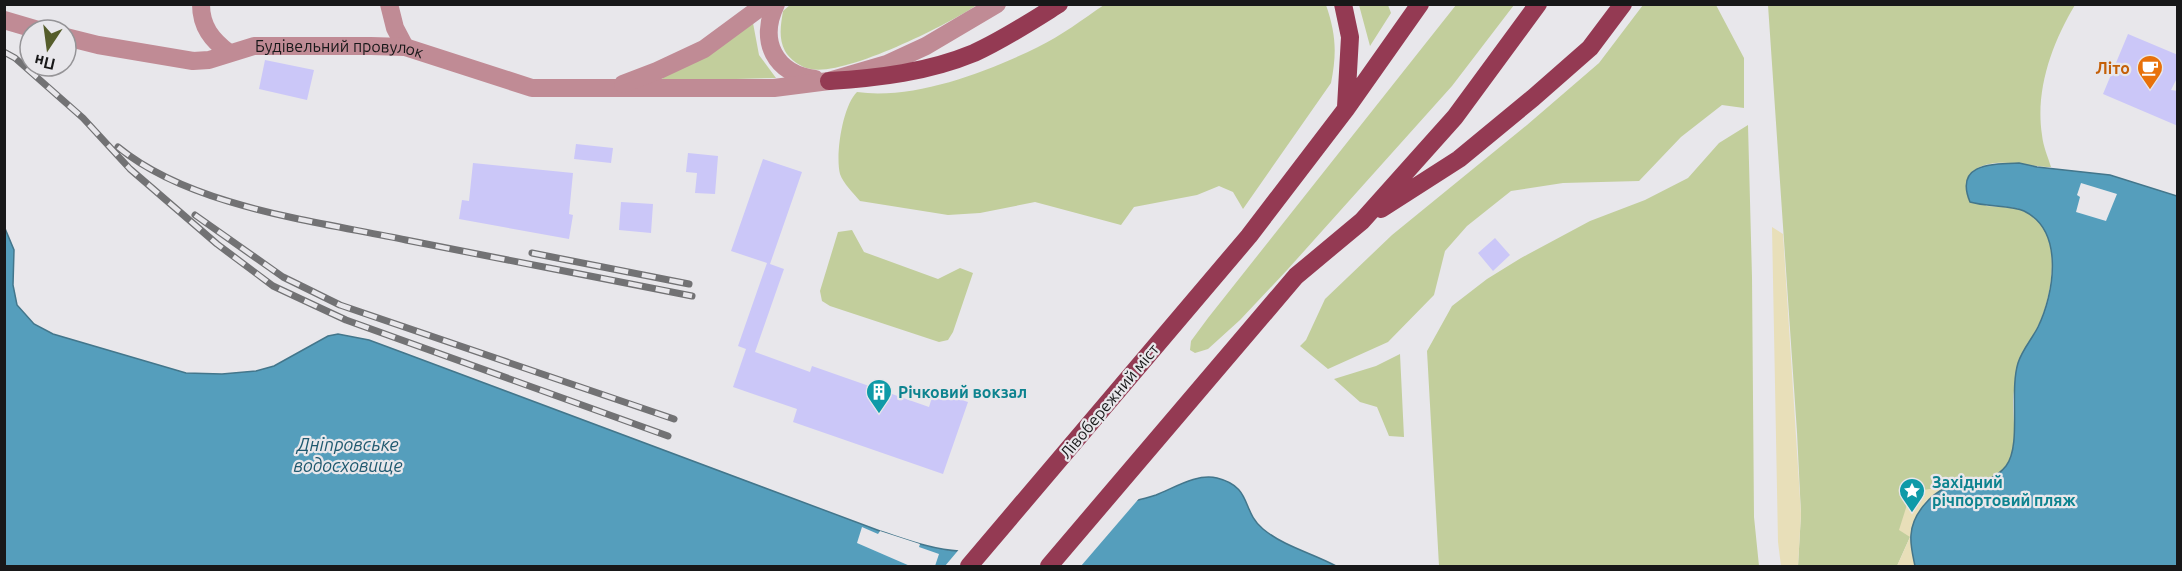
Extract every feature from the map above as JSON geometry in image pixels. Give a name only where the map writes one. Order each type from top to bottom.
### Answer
[{"type":"main road","points":[[829,81],[881,78],[943,64],[976,52],[1059,4]]},
{"type":"main road","points":[[1343,4],[1350,37],[1346,109]]},
{"type":"main road","name":"Лівобережний міст","points":[[969,567],[1249,236],[1346,109],[1420,4]]},
{"type":"main road","points":[[1362,221],[1455,117],[1538,4]]},
{"type":"main road","points":[[1049,567],[1296,276],[1362,221],[1459,159],[1509,118],[1590,48],[1623,4]]},
{"type":"street","points":[[201,4],[203,25],[218,44],[230,53]]},
{"type":"street","points":[[389,4],[395,28],[405,47]]},
{"type":"street","points":[[610,88],[657,71],[704,49],[765,4]]},
{"type":"street","points":[[776,4],[769,28],[772,50],[782,67],[801,77],[829,81]]},
{"type":"street","name":"Будівельний провулок","points":[[78,40],[193,61],[209,60],[254,46],[405,47],[532,88],[774,88],[829,81],[859,74],[916,51],[998,4]]},
{"type":"green space","points":[[790,5],[977,5],[921,36],[871,57],[827,69],[811,69],[793,60],[785,51],[781,41],[783,11]]},
{"type":"green space","points":[[1104,5],[1326,5],[1332,25],[1334,44],[1331,83],[1243,209],[1233,192],[1219,186],[1197,195],[1134,207],[1121,225],[1035,202],[980,213],[948,215],[860,201],[844,181],[840,174],[839,143],[844,118],[857,92],[902,92],[926,88],[996,66],[1047,43]]},
{"type":"green space","points":[[1359,5],[1388,5],[1391,13],[1370,46]]},
{"type":"green space","points":[[1456,5],[1514,5],[1452,86],[1288,269],[1240,320],[1208,349],[1195,353],[1190,350],[1191,341],[1208,318]]},
{"type":"green space","points":[[1643,5],[1716,5],[1744,58],[1744,108],[1722,105],[1681,137],[1639,181],[1563,183],[1511,191],[1467,226],[1445,251],[1434,295],[1388,342],[1328,369],[1300,346],[1306,340],[1325,299],[1392,235],[1599,63]]},
{"type":"green space","points":[[1768,5],[2075,5],[2059,35],[2043,84],[2040,118],[2044,147],[2051,167],[1998,163],[1988,164],[1970,174],[1986,206],[2018,209],[2036,218],[2045,230],[2050,244],[2051,278],[2044,311],[2025,351],[2016,378],[2013,398],[2014,442],[2012,452],[2004,470],[1989,480],[1911,492],[1910,537],[1897,566],[1798,566],[1801,514],[1797,432]]},
{"type":"green space","points":[[753,23],[759,55],[776,78],[662,81],[663,75]]},
{"type":"green space","points":[[1748,125],[1754,517],[1759,566],[1439,566],[1427,351],[1452,306],[1487,279],[1521,258],[1590,221],[1645,200],[1688,178],[1719,143]]},
{"type":"green space","points":[[852,230],[864,252],[938,279],[960,268],[973,273],[953,332],[948,340],[939,342],[830,306],[822,301],[820,291],[838,232]]},
{"type":"green space","points":[[1400,354],[1404,437],[1389,436],[1377,407],[1360,402],[1334,379],[1376,366]]},
{"type":"sand","points":[[1772,227],[1783,234],[1801,514],[1798,566],[1781,566],[1778,542]]},
{"type":"sand","name":"Західний річпортовий пляж","points":[[1949,486],[1926,501],[1910,537],[1899,530],[1911,492]]},
{"type":"sand","name":"Західний річпортовий пляж","points":[[1910,537],[1915,566],[1897,566]]},
{"type":"water","points":[[2019,163],[2110,175],[2177,196],[2177,566],[1915,566],[1911,547],[1912,527],[1923,506],[1941,490],[1948,487],[1974,484],[1992,478],[2002,471],[2011,457],[2018,363],[2044,313],[2051,281],[2051,248],[2046,233],[2037,220],[2024,211],[2013,208],[1970,202],[1966,189],[1971,173],[1978,168],[1987,165]]},
{"type":"water","name":"Дніпровське водосховище","points":[[4,226],[14,250],[13,285],[17,305],[34,324],[53,334],[186,373],[222,374],[256,371],[274,366],[328,336],[338,334],[369,340],[880,531],[939,549],[959,551],[995,546],[1109,507],[1156,495],[1194,479],[1217,478],[1228,482],[1242,493],[1256,522],[1271,535],[1336,566],[5,566]]},
{"type":"pier","points":[[2081,183],[2117,194],[2106,221],[2076,212],[2080,197],[2077,195]]},
{"type":"pier","points":[[1142,495],[1081,566],[945,566],[961,547],[992,544],[1102,506]]},
{"type":"pier","points":[[862,527],[878,534],[880,531],[920,544],[919,547],[939,554],[935,566],[910,566],[857,543]]},
{"type":"building","points":[[2128,34],[2178,55],[2178,76],[2171,90],[2178,91],[2178,126],[2103,94]]},
{"type":"building","points":[[265,60],[314,70],[307,100],[259,89]]},
{"type":"building","points":[[576,144],[613,148],[611,163],[574,159]]},
{"type":"building","points":[[688,153],[718,156],[715,194],[695,193],[697,173],[686,172]]},
{"type":"building","name":"Річковий вокзал","points":[[763,159],[802,172],[770,264],[784,269],[755,352],[810,372],[812,366],[929,407],[934,391],[968,402],[943,474],[793,422],[797,409],[733,387],[746,349],[738,346],[767,263],[731,251]]},
{"type":"building","points":[[473,163],[573,173],[569,214],[573,215],[569,239],[459,219],[462,200],[469,201]]},
{"type":"building","points":[[621,202],[653,204],[651,233],[619,230]]},
{"type":"building","points":[[1495,238],[1510,255],[1493,271],[1478,253]]},
{"type":"railway","points":[[4,52],[15,58],[83,118],[130,169],[217,244],[273,286],[346,320],[668,436]]},
{"type":"railway","points":[[118,147],[148,167],[181,184],[255,209],[692,296]]},
{"type":"railway","points":[[195,215],[283,277],[340,305],[674,419]]},
{"type":"railway","points":[[532,253],[689,284]]},
{"type":"place","name":"Літо","points":[[2150,91]]},
{"type":"place","name":"Річковий вокзал","points":[[879,415]]},
{"type":"place","name":"Західний річпортовий пляж","points":[[1912,514]]}]
